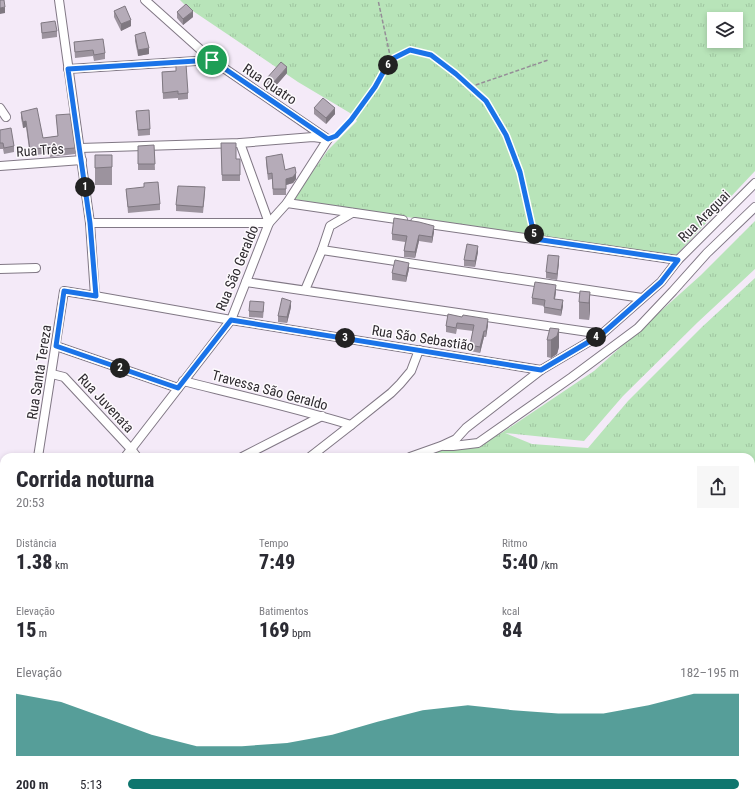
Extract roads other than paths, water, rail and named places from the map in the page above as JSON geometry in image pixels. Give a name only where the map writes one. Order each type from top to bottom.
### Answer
[{"type":"street","points":[[59,0],[90,223],[96,296]]},
{"type":"street","name":"Rua Quatro","points":[[146,0],[212,60],[328,139]]},
{"type":"street","points":[[68,69],[212,60]]},
{"type":"street","points":[[0,108],[6,117]]},
{"type":"street","points":[[80,148],[240,143],[313,137],[328,139]]},
{"type":"street","name":"Rua São Geraldo","points":[[128,453],[231,320],[269,223],[288,203],[328,139]]},
{"type":"street","points":[[90,223],[269,223],[240,143]]},
{"type":"street","name":"Rua Três","points":[[0,166],[82,160]]},
{"type":"street","name":"Rua Araguai","points":[[442,446],[456,439],[466,428],[541,370],[602,334],[661,282],[678,260],[755,183]]},
{"type":"street","points":[[288,203],[678,260]]},
{"type":"street","points":[[422,453],[442,446],[478,443],[572,377],[638,328],[708,253],[755,207]]},
{"type":"street","points":[[305,290],[322,250],[330,226],[352,213]]},
{"type":"street","points":[[322,250],[642,298]]},
{"type":"street","points":[[0,269],[36,268]]},
{"type":"street","points":[[246,282],[602,334]]},
{"type":"street","name":"Rua São Sebastião","points":[[64,291],[231,320],[541,370]]},
{"type":"street","name":"Rua Santa Tereza","points":[[39,453],[64,291]]},
{"type":"street","points":[[56,346],[178,388]]},
{"type":"street","points":[[315,453],[351,426],[400,384],[411,371],[419,350]]},
{"type":"street","name":"Rua Juvenata","points":[[52,374],[64,377],[134,453]]},
{"type":"street","name":"Travessa São Geraldo","points":[[183,381],[322,416],[351,426]]},
{"type":"street","points":[[250,453],[322,416]]}]
